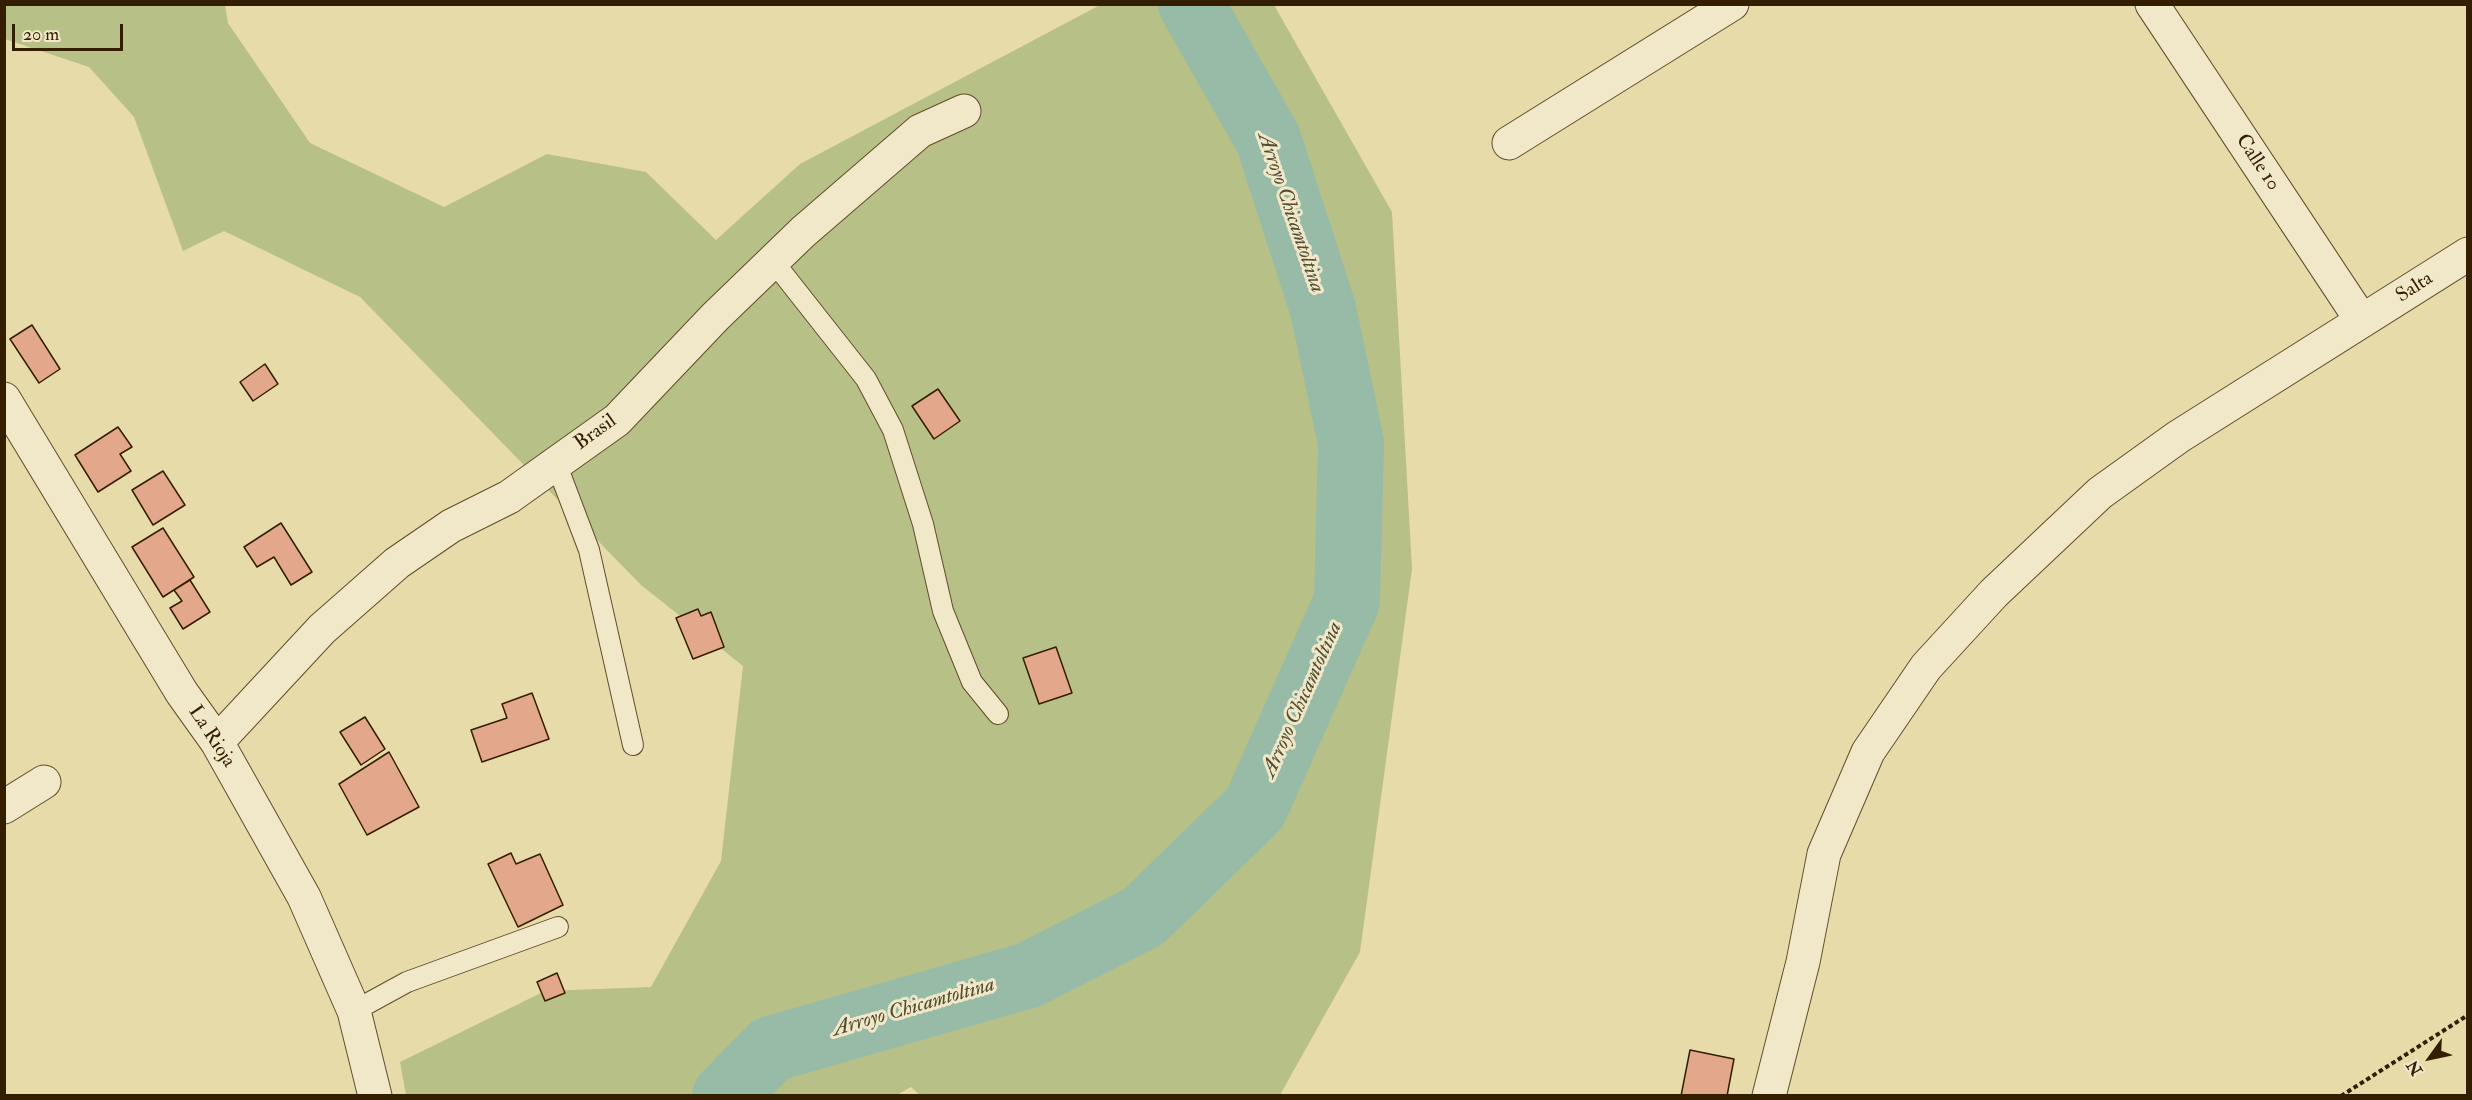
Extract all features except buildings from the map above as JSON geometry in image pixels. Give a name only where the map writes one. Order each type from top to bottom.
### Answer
[{"type":"street","points":[[1509,143],[1732,4]]},
{"type":"street","name":"Calle 10","points":[[2152,4],[2362,321]]},
{"type":"street","name":"Brasil","points":[[217,742],[322,629],[397,563],[451,526],[509,497],[617,420],[715,317],[773,261],[920,131],[964,111]]},
{"type":"street","name":"Salta","points":[[1769,1095],[1803,962],[1824,854],[1868,752],[1926,667],[1994,593],[2100,493],[2178,437],[2468,254]]},
{"type":"street","name":"La Rioja","points":[[4,399],[182,693],[217,742],[304,897],[354,1011],[375,1095]]},
{"type":"street","points":[[4,807],[44,782]]},
{"type":"lane","points":[[773,261],[866,379],[893,430],[923,524],[943,611],[972,682],[998,714]]},
{"type":"lane","points":[[556,463],[589,550],[633,745]]},
{"type":"lane","points":[[354,1011],[407,982],[558,927]]},
{"type":"path","points":[[2341,1095],[2468,1015]]},
{"type":"green space","points":[[5,5],[225,5],[228,23],[310,143],[444,207],[547,154],[646,172],[716,240],[800,164],[1100,5],[1274,5],[1392,212],[1412,569],[1360,952],[1280,1095],[921,1096],[911,1087],[895,1096],[406,1095],[400,1062],[545,991],[651,987],[721,861],[743,666],[641,585],[360,297],[224,231],[183,251],[134,117],[89,67],[5,39]]},
{"type":"waterway","name":"Arroyo Chicamtoltina","points":[[725,1096],[771,1049],[1029,975],[1143,917],[1255,808],[1347,601],[1351,443],[1323,309],[1268,139],[1191,4]]}]
